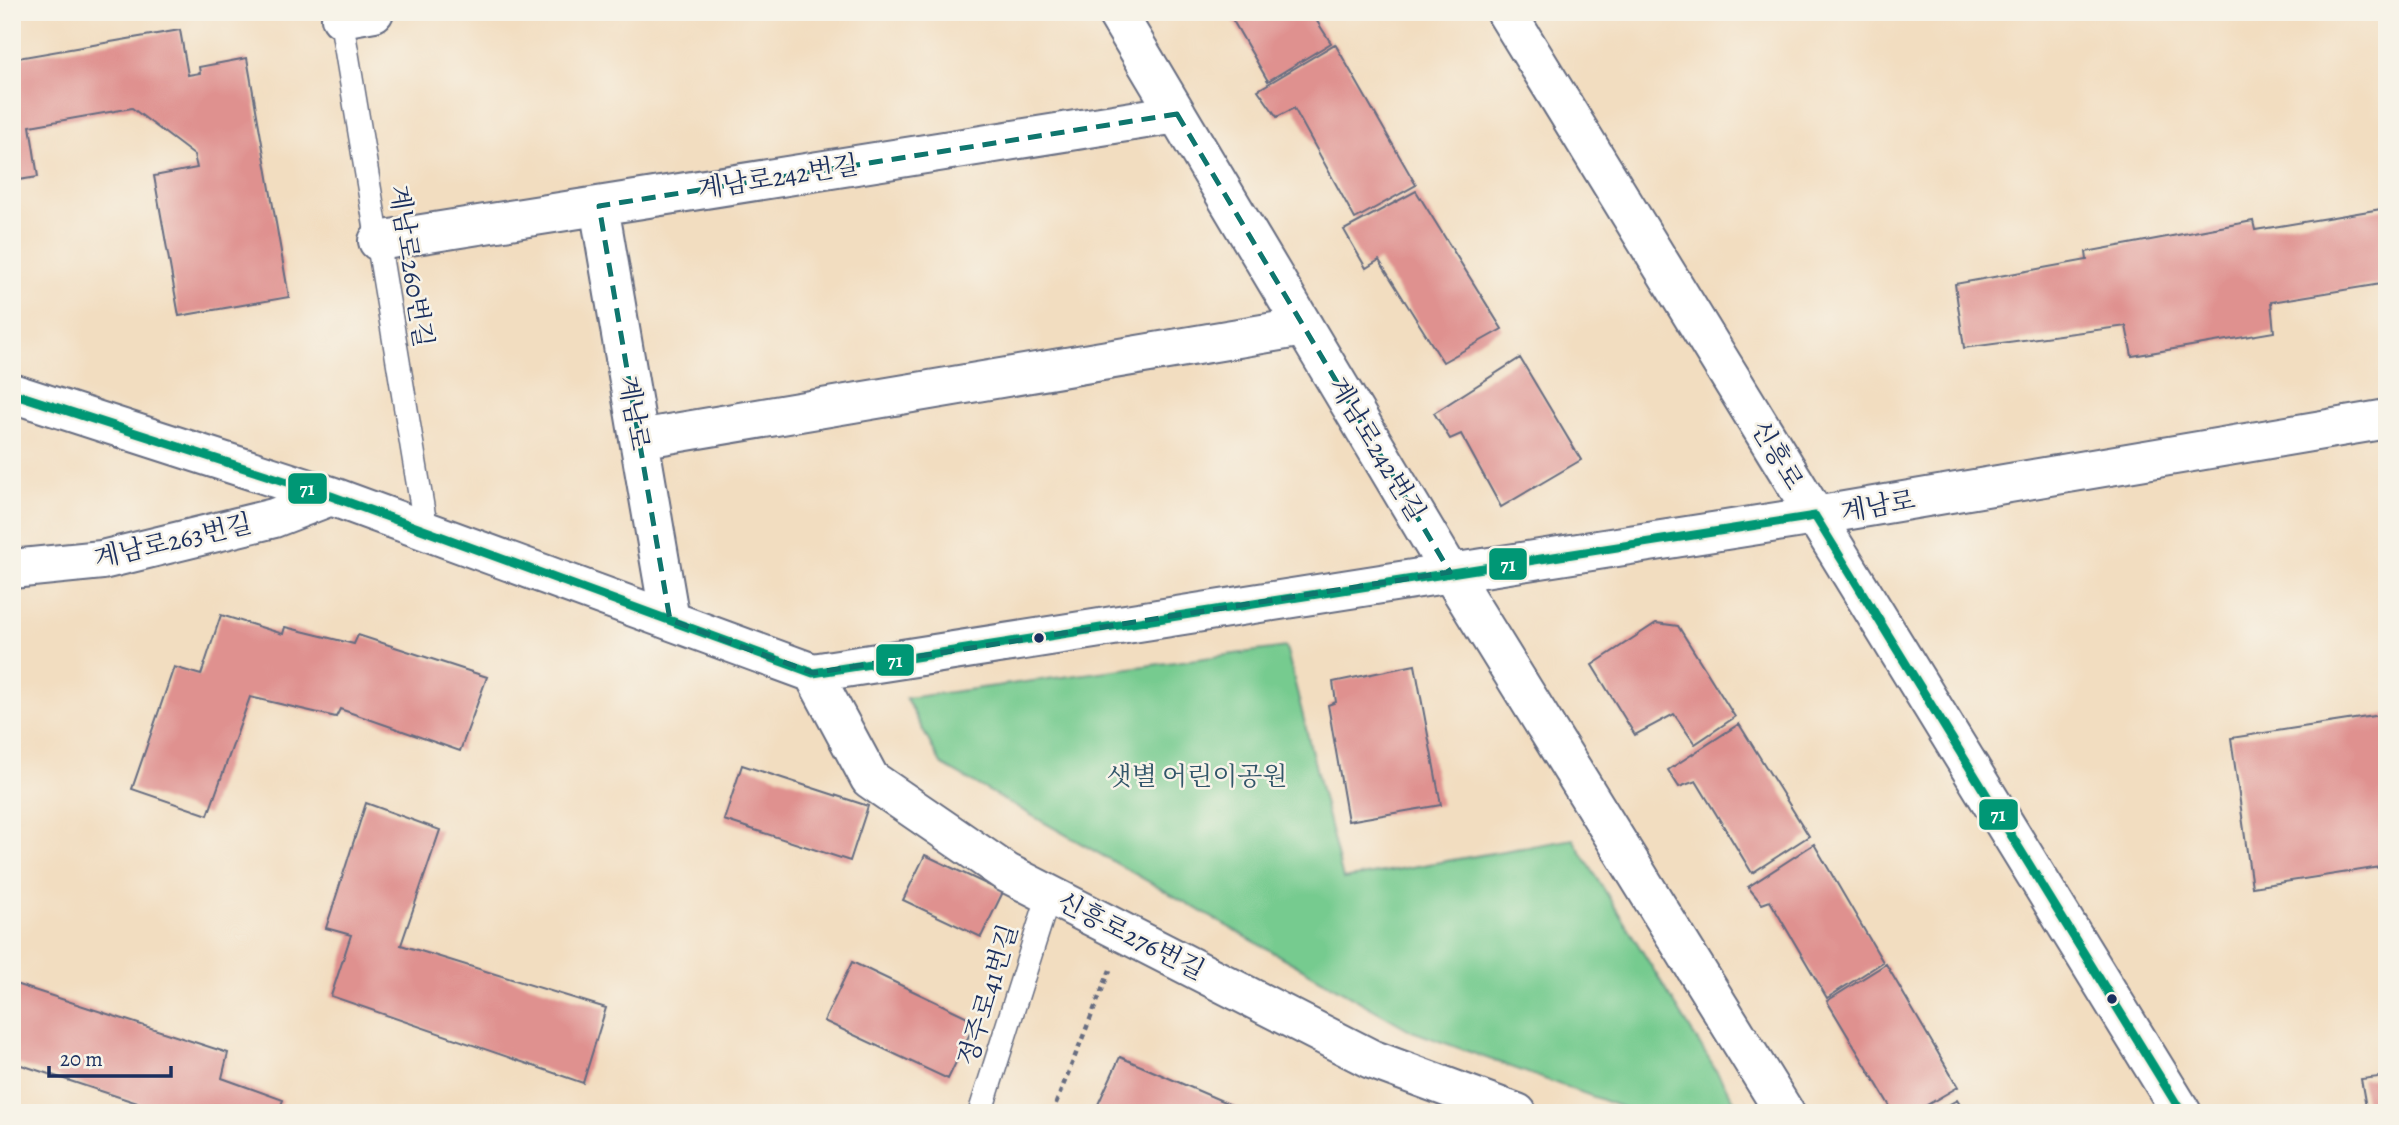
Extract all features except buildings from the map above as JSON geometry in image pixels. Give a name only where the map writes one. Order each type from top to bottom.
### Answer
[{"type":"street","name":"계남로242번길","points":[[1116,12],[1450,572],[1785,1113]]},
{"type":"street","name":"신흥로","points":[[1506,12],[2182,1113]]},
{"type":"street","name":"계남로242번길","points":[[378,241],[1177,114]]},
{"type":"street","name":"계남로","points":[[599,206],[670,620]]},
{"type":"street","points":[[639,439],[1304,327]]},
{"type":"street","name":"계남로","points":[[12,393],[331,496],[813,673],[1815,516],[2387,419]]},
{"type":"street","name":"계남로263번길","points":[[12,569],[102,560],[274,518],[331,496]]},
{"type":"street","name":"신흥로276번길","points":[[813,673],[870,779],[1007,873],[1371,1059],[1517,1113]]},
{"type":"lane","name":"계남로260번길","points":[[352,14],[378,241],[426,530]]},
{"type":"lane","name":"정주로41번길","points":[[980,1113],[1049,895]]},
{"type":"path","points":[[1052,1113],[1125,933]]},
{"type":"highlighted area","points":[[1177,114],[1450,572],[813,673],[670,620],[599,206]]},
{"type":"green space","name":"샛별 어린이공원","points":[[1286,647],[1343,879],[1573,839],[1742,1113],[1638,1113],[1412,1031],[941,764],[906,698]]},
{"type":"transit line","name":"71","points":[[12,393],[331,496],[813,673],[1815,516]]},
{"type":"transit line","name":"71","points":[[1815,516],[2182,1113]]}]
